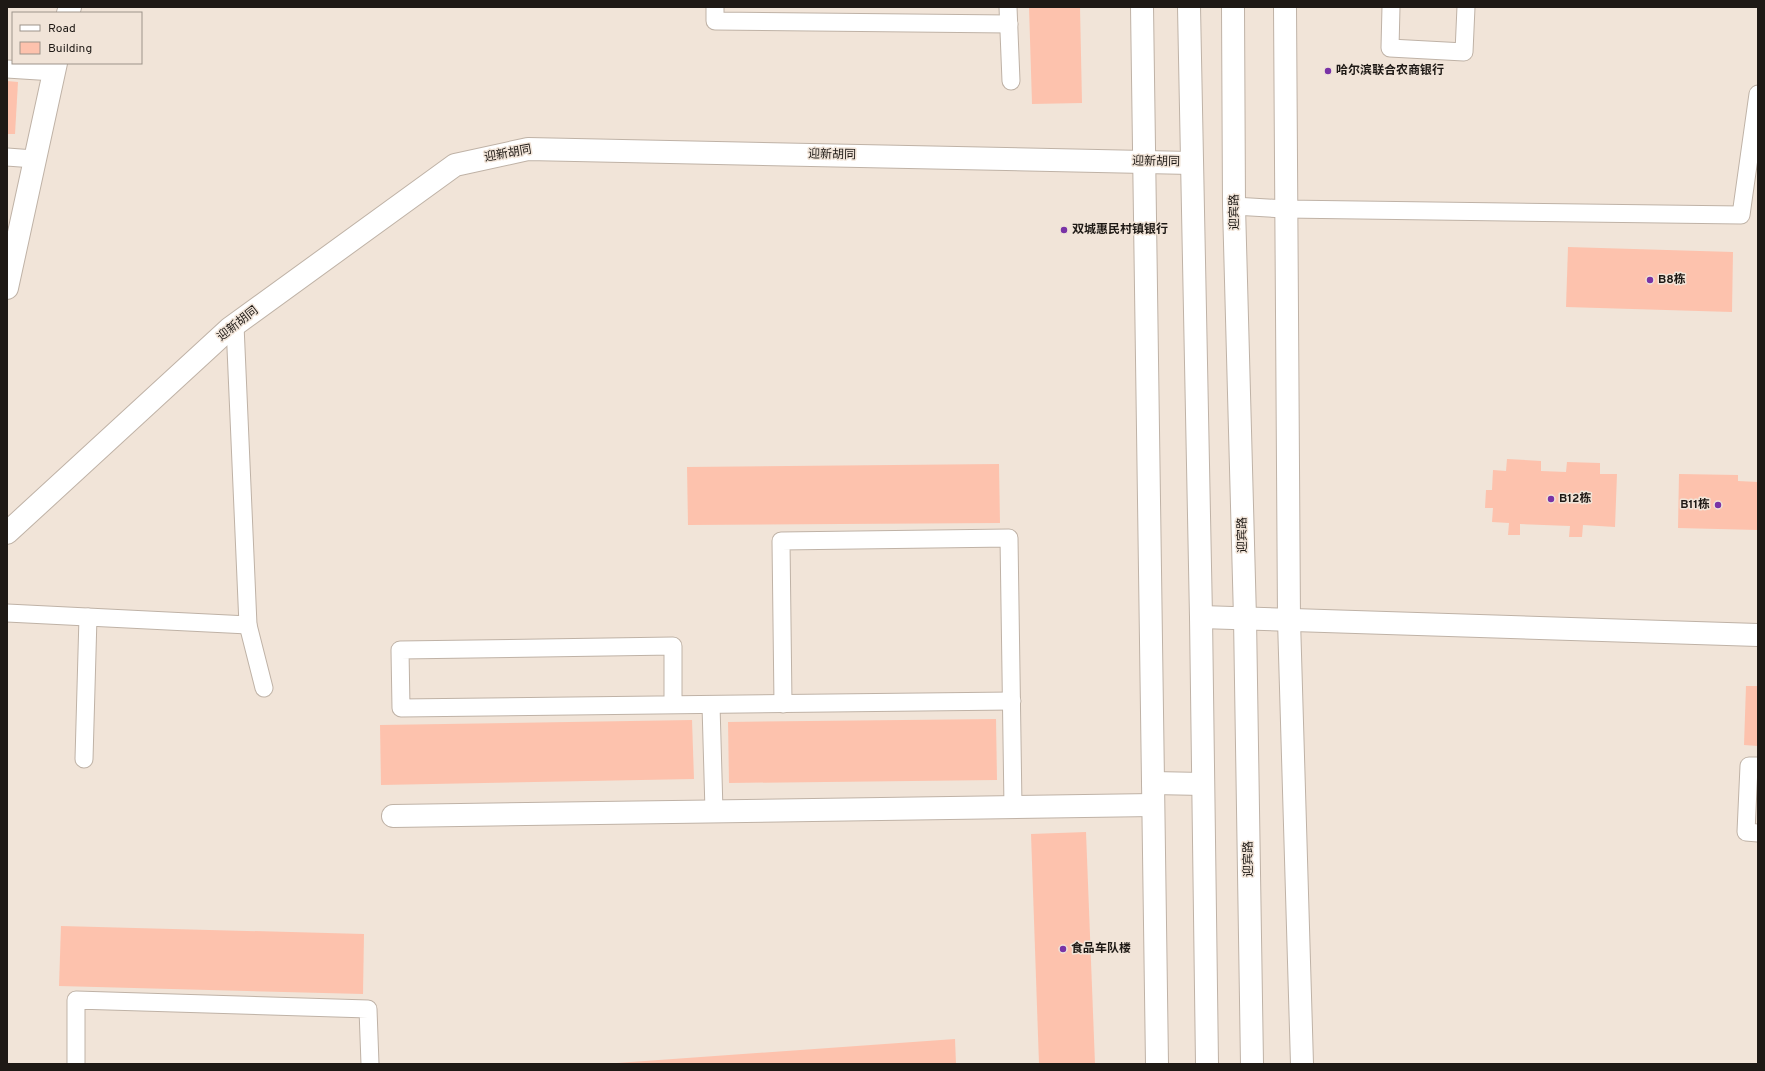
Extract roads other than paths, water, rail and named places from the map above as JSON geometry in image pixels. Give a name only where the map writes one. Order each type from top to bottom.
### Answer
[{"type":"street","points":[[1142,7],[1157,1064]]},
{"type":"street","points":[[1189,7],[1201,617],[1207,1064]]},
{"type":"street","name":"迎宾路","points":[[1233,7],[1234,206],[1245,618],[1252,1064]]},
{"type":"street","points":[[1285,7],[1285,209],[1289,620],[1302,1064]]},
{"type":"street","points":[[7,288],[55,67]]},
{"type":"street","name":"迎新胡同","points":[[7,533],[234,325],[455,165],[528,149],[1191,163]]},
{"type":"street","points":[[1201,617],[1758,635]]},
{"type":"street","points":[[1153,783],[1203,784]]},
{"type":"street","points":[[393,816],[1153,805]]},
{"type":"lane","points":[[715,7],[715,21],[1008,24]]},
{"type":"lane","points":[[1008,7],[1011,81]]},
{"type":"lane","points":[[1391,7],[1390,48],[1464,52],[1466,7]]},
{"type":"lane","points":[[7,69],[55,67]]},
{"type":"lane","points":[[1234,206],[1285,209],[1741,215],[1758,94]]},
{"type":"lane","points":[[7,157],[34,159]]},
{"type":"lane","points":[[234,325],[248,625],[264,688]]},
{"type":"lane","points":[[783,704],[781,541],[1009,538],[1013,807]]},
{"type":"lane","points":[[7,613],[248,625]]},
{"type":"lane","points":[[84,759],[88,617]]},
{"type":"lane","points":[[674,704],[673,646],[400,650],[401,708],[1012,701]]},
{"type":"lane","points":[[711,705],[714,811]]},
{"type":"lane","points":[[1758,766],[1749,766],[1746,832],[1758,833]]},
{"type":"lane","points":[[76,1064],[76,1000],[368,1009],[370,1064]]},
{"type":"place","name":"哈尔滨联合农商银行","points":[[1328,71]]},
{"type":"place","name":"双城惠民村镇银行","points":[[1064,230]]},
{"type":"place","name":"B8栋","points":[[1650,280]]},
{"type":"place","name":"B12栋","points":[[1551,499]]},
{"type":"place","name":"B11栋","points":[[1718,505]]},
{"type":"place","name":"食品车队楼","points":[[1063,949]]}]
